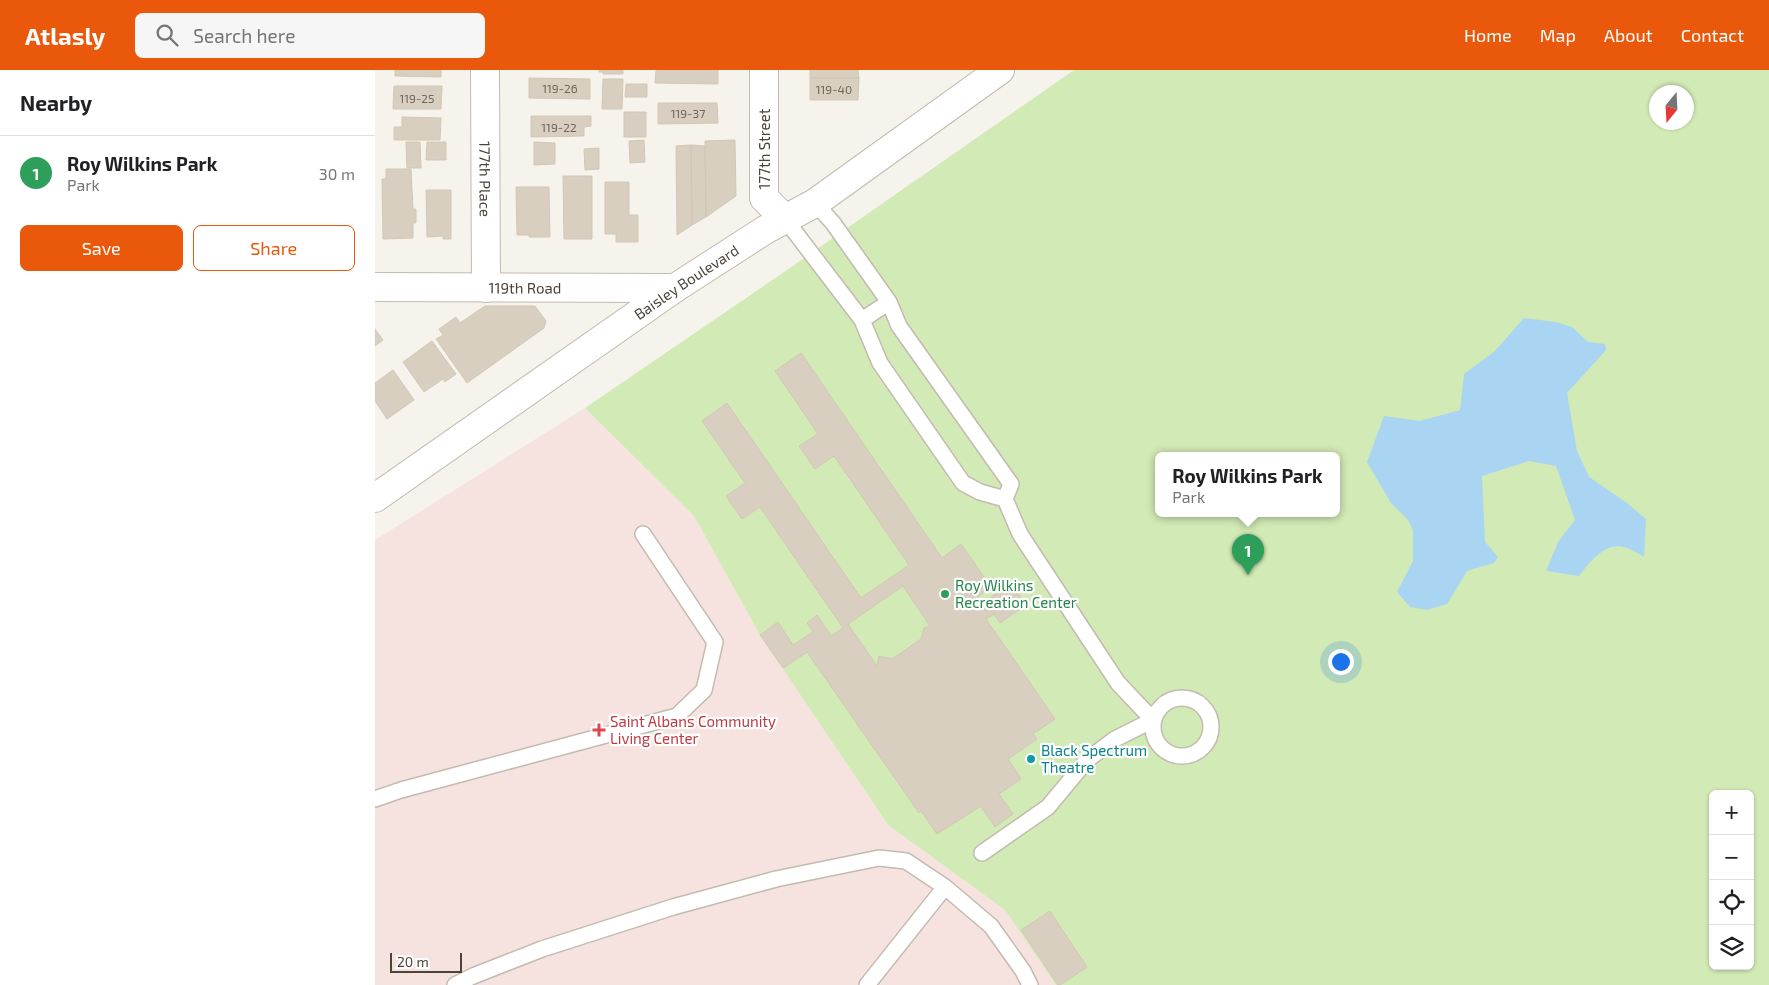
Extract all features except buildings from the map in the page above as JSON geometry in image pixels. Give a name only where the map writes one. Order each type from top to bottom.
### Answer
[{"type":"street","name":"177th Place","points":[[485,70],[486,288]]},
{"type":"street","name":"177th Street","points":[[764,70],[764,198],[785,219]]},
{"type":"street","name":"Baisley Boulevard","points":[[375,498],[675,288],[765,230],[815,203],[1000,70]]},
{"type":"street","name":"119th Road","points":[[375,287],[675,288]]},
{"type":"lane","points":[[815,203],[833,223],[889,302],[899,326],[1011,484],[1005,499],[1020,534],[1118,683],[1153,720],[1115,739],[1087,760],[1048,807],[982,853]]},
{"type":"lane","points":[[785,219],[862,320],[880,362],[963,483],[980,492],[1005,499]]},
{"type":"lane","points":[[862,320],[889,302]]},
{"type":"lane","points":[[375,799],[401,790],[677,716],[704,690],[715,642],[643,534]]},
{"type":"lane","points":[[455,985],[542,948],[673,906],[776,879],[879,858],[906,861],[945,887],[991,926],[1023,971],[1030,985]]},
{"type":"lane","points":[[867,985],[945,887]]},
{"type":"shaded area","name":"Saint Albans Community Living Center","points":[[585,408],[694,516],[760,635],[888,825],[1005,910],[1056,985],[375,985],[375,540]]},
{"type":"green space","points":[[1074,70],[1769,70],[1769,985],[1056,985],[1005,910],[888,825],[760,635],[694,516],[585,408]]},
{"type":"water","points":[[1524,318],[1556,322],[1572,327],[1588,342],[1605,344],[1606,350],[1567,393],[1577,451],[1589,477],[1627,503],[1646,519],[1644,557],[1627,548],[1612,547],[1599,554],[1579,576],[1546,571],[1558,542],[1575,520],[1556,466],[1529,461],[1482,476],[1485,542],[1498,557],[1494,563],[1467,571],[1447,604],[1427,610],[1410,607],[1397,592],[1413,561],[1413,530],[1408,520],[1391,503],[1367,462],[1384,416],[1420,421],[1460,410],[1464,374],[1495,351]]},
{"type":"place","name":"Roy Wilkins Park","points":[[1248,575]]},
{"type":"place","name":"Roy Wilkins Recreation Center","points":[[945,594]]},
{"type":"place","name":"Saint Albans Community Living Center","points":[[599,730]]},
{"type":"place","name":"Black Spectrum Theatre","points":[[1031,759]]}]
